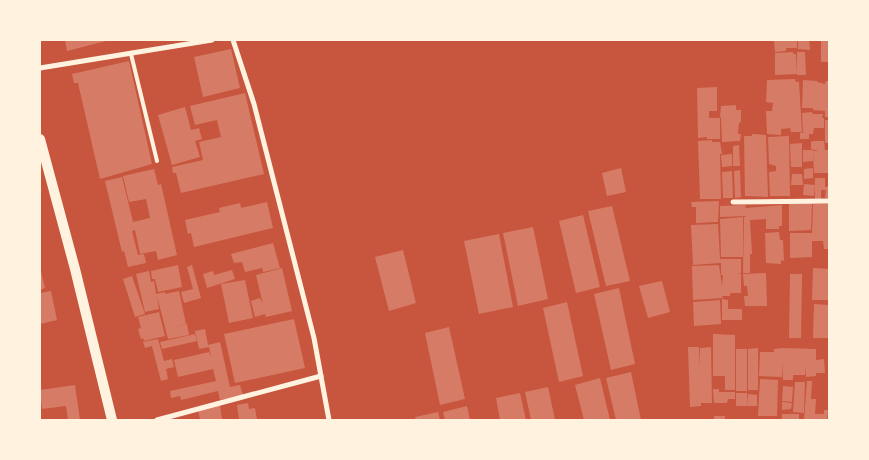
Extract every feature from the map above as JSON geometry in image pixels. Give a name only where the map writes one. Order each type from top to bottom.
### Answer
[{"type":"main road","points":[[40,139],[75,268],[112,420]]},
{"type":"street","points":[[40,68],[212,40]]},
{"type":"street","points":[[234,40],[254,104],[314,338],[329,420]]},
{"type":"street","points":[[733,202],[829,201]]},
{"type":"street","points":[[157,420],[320,376]]},
{"type":"lane","points":[[131,54],[157,161]]},
{"type":"building","points":[[65,40],[106,40],[106,41],[67,51]]},
{"type":"building","points":[[774,40],[797,40],[797,48],[786,48],[786,51],[775,52]]},
{"type":"building","points":[[798,40],[809,40],[810,50],[798,49]]},
{"type":"building","points":[[821,40],[829,40],[829,62],[821,62]]},
{"type":"building","points":[[231,49],[240,88],[203,97],[194,57]]},
{"type":"building","points":[[793,52],[793,54],[796,54],[797,74],[775,75],[775,53]]},
{"type":"building","points":[[797,52],[805,52],[806,75],[797,75]]},
{"type":"building","points":[[129,61],[152,164],[100,179],[78,83],[74,83],[72,74]]},
{"type":"building","points":[[795,79],[796,82],[799,82],[802,132],[791,132],[790,128],[781,129],[781,135],[767,134],[766,111],[772,111],[773,103],[766,102],[767,80]]},
{"type":"building","points":[[803,80],[817,81],[825,84],[826,81],[829,81],[829,117],[825,117],[825,111],[802,108]]},
{"type":"building","points":[[717,87],[717,111],[709,111],[709,118],[720,118],[720,139],[698,138],[697,88]]},
{"type":"building","points":[[245,93],[264,174],[181,193],[176,173],[173,173],[172,167],[203,160],[199,142],[221,137],[217,120],[195,125],[190,106]]},
{"type":"building","points":[[736,105],[736,110],[741,110],[738,134],[741,134],[740,141],[722,142],[721,106]]},
{"type":"building","points":[[185,107],[191,130],[199,128],[202,139],[195,141],[200,157],[172,165],[158,115]]},
{"type":"building","points":[[812,112],[813,114],[823,114],[824,128],[814,128],[813,134],[809,134],[809,139],[800,139],[800,133],[805,132],[803,132],[802,113]]},
{"type":"building","points":[[825,120],[829,120],[829,143],[825,143]]},
{"type":"building","points":[[752,134],[766,135],[768,197],[745,196],[744,136],[752,136]]},
{"type":"building","points":[[789,136],[790,196],[770,196],[769,172],[776,171],[776,166],[769,164],[768,137]]},
{"type":"building","points":[[712,140],[712,142],[720,142],[722,154],[720,154],[721,199],[700,199],[698,141]]},
{"type":"building","points":[[824,141],[825,150],[829,150],[829,173],[814,173],[813,151],[819,151],[811,149],[811,142]]},
{"type":"building","points":[[802,143],[802,167],[791,167],[790,144]]},
{"type":"building","points":[[739,145],[740,166],[733,166],[733,146]]},
{"type":"building","points":[[803,150],[813,150],[813,161],[803,162]]},
{"type":"building","points":[[732,154],[732,166],[722,167],[721,155]]},
{"type":"building","points":[[621,168],[626,192],[607,196],[602,173]]},
{"type":"building","points":[[813,168],[813,178],[804,179],[804,169]]},
{"type":"building","points":[[154,169],[158,185],[161,184],[177,255],[158,260],[156,251],[140,254],[135,230],[132,231],[138,255],[144,254],[146,263],[128,267],[124,251],[122,252],[105,181],[122,177],[133,222],[150,218],[146,199],[129,202],[123,176]]},
{"type":"building","points":[[740,170],[741,197],[735,198],[734,171]]},
{"type":"building","points":[[732,171],[733,198],[723,198],[722,172]]},
{"type":"building","points":[[792,174],[802,174],[803,185],[791,185]]},
{"type":"building","points":[[815,178],[825,178],[825,187],[829,186],[829,198],[825,198],[826,190],[821,190],[821,199],[815,199]]},
{"type":"building","points":[[804,184],[815,185],[814,196],[803,195]]},
{"type":"building","points":[[719,201],[718,222],[696,223],[696,207],[692,207],[691,202]]},
{"type":"building","points":[[267,202],[273,228],[194,247],[191,233],[188,234],[185,220],[220,212],[219,208],[240,203],[241,208]]},
{"type":"building","points":[[789,203],[812,203],[811,230],[789,231]]},
{"type":"building","points":[[813,204],[829,204],[829,249],[824,249],[823,241],[812,241],[812,257],[790,258],[790,233],[812,233]]},
{"type":"building","points":[[745,205],[746,208],[782,205],[782,226],[779,226],[779,229],[766,229],[766,219],[750,220],[752,254],[750,254],[750,273],[743,273],[744,217],[747,216],[720,217],[720,206]]},
{"type":"building","points":[[612,206],[630,281],[606,286],[588,211]]},
{"type":"building","points":[[583,215],[600,287],[576,293],[559,221]]},
{"type":"building","points":[[743,217],[743,257],[721,257],[720,219]]},
{"type":"building","points":[[718,224],[720,259],[741,259],[741,273],[738,273],[741,274],[741,293],[730,293],[730,296],[722,296],[723,298],[693,300],[692,266],[719,265],[722,286],[723,275],[721,275],[721,263],[693,265],[691,225]]},
{"type":"building","points":[[533,227],[548,299],[518,306],[503,233]]},
{"type":"building","points":[[779,232],[780,240],[783,240],[784,261],[781,260],[781,264],[766,263],[765,233]]},
{"type":"building","points":[[499,234],[513,307],[479,314],[464,241]]},
{"type":"building","points":[[273,243],[280,268],[263,272],[262,268],[245,272],[242,262],[234,263],[231,254]]},
{"type":"building","points":[[403,250],[416,303],[389,311],[375,257]]},
{"type":"building","points":[[178,265],[182,287],[158,292],[155,279],[152,279],[151,271]]},
{"type":"building","points":[[192,265],[201,298],[184,303],[181,292],[193,289],[187,267]]},
{"type":"building","points":[[40,268],[45,288],[40,290]]},
{"type":"building","points":[[282,268],[292,311],[266,317],[265,314],[255,317],[251,301],[260,298],[263,304],[256,275]]},
{"type":"building","points":[[813,268],[829,269],[829,300],[812,300]]},
{"type":"building","points":[[232,270],[235,279],[207,288],[203,274],[213,271],[214,275]]},
{"type":"building","points":[[149,271],[151,282],[154,281],[156,294],[179,291],[186,324],[171,328],[187,324],[189,335],[168,339],[157,296],[159,309],[145,312],[136,274]]},
{"type":"building","points":[[766,273],[767,306],[745,306],[744,296],[748,296],[747,286],[744,286],[743,274]]},
{"type":"building","points":[[790,274],[802,274],[801,338],[789,338]]},
{"type":"building","points":[[132,276],[145,314],[135,317],[123,279]]},
{"type":"building","points":[[245,280],[253,318],[229,323],[221,284]]},
{"type":"building","points":[[662,281],[670,312],[648,318],[639,286]]},
{"type":"building","points":[[619,288],[635,364],[611,370],[594,294]]},
{"type":"building","points":[[51,291],[57,320],[40,324],[40,293]]},
{"type":"building","points":[[722,299],[728,300],[728,309],[742,309],[742,320],[722,320]]},
{"type":"building","points":[[720,300],[721,324],[694,326],[693,302]]},
{"type":"building","points":[[567,302],[583,376],[559,382],[543,308]]},
{"type":"building","points":[[814,304],[829,305],[829,338],[813,338]]},
{"type":"building","points":[[159,312],[165,336],[144,341],[143,338],[141,339],[138,329],[141,328],[138,317]]},
{"type":"building","points":[[294,319],[305,368],[235,383],[224,334]]},
{"type":"building","points":[[449,327],[465,399],[440,405],[425,333]]},
{"type":"building","points":[[205,329],[208,345],[220,342],[230,387],[240,385],[243,395],[220,400],[218,391],[181,400],[180,396],[171,398],[170,391],[216,381],[213,369],[178,377],[174,360],[209,352],[211,357],[209,347],[199,349],[195,331]]},
{"type":"building","points":[[195,334],[197,341],[162,349],[160,342]]},
{"type":"building","points":[[713,334],[735,335],[735,390],[725,390],[725,376],[713,376]]},
{"type":"building","points":[[158,339],[164,361],[172,359],[174,367],[166,369],[168,379],[161,381],[152,346],[145,348],[143,342]]},
{"type":"building","points":[[688,347],[699,347],[700,368],[700,348],[711,347],[712,403],[701,403],[701,406],[690,407]]},
{"type":"building","points":[[758,348],[758,390],[748,390],[748,349]]},
{"type":"building","points":[[736,349],[747,349],[747,391],[736,391]]},
{"type":"building","points":[[774,349],[816,349],[816,360],[824,359],[825,373],[816,373],[816,376],[806,377],[805,366],[805,375],[793,375],[793,380],[783,380],[782,361],[782,377],[759,376],[760,352],[774,352]]},
{"type":"building","points":[[631,372],[641,420],[616,420],[606,378]]},
{"type":"building","points":[[600,378],[610,420],[584,420],[575,385]]},
{"type":"building","points":[[760,379],[778,380],[777,416],[758,416]]},
{"type":"building","points":[[807,381],[812,381],[811,399],[816,399],[815,414],[824,414],[824,410],[828,410],[827,420],[804,420]]},
{"type":"building","points":[[795,382],[805,382],[804,413],[793,412]]},
{"type":"building","points":[[75,385],[80,420],[68,420],[66,406],[42,409],[40,390]]},
{"type":"building","points":[[783,386],[793,387],[792,402],[782,401]]},
{"type":"building","points":[[548,387],[555,420],[531,420],[525,392]]},
{"type":"building","points":[[713,389],[719,389],[719,392],[735,392],[735,399],[728,399],[727,403],[714,403]]},
{"type":"building","points":[[520,393],[526,420],[500,420],[496,398]]},
{"type":"building","points":[[736,393],[747,393],[747,406],[736,406]]},
{"type":"building","points":[[748,394],[757,395],[757,406],[747,406]]},
{"type":"building","points":[[782,402],[792,403],[791,409],[782,410]]},
{"type":"building","points":[[248,403],[249,409],[255,408],[257,420],[239,420],[237,405]]},
{"type":"building","points":[[220,405],[222,420],[200,420],[198,409]]},
{"type":"building","points":[[467,406],[470,420],[445,420],[443,412]]},
{"type":"building","points":[[438,412],[440,420],[416,420],[415,417]]},
{"type":"building","points":[[782,414],[799,414],[799,420],[782,420]]},
{"type":"building","points":[[714,416],[725,416],[725,420],[714,420]]}]
